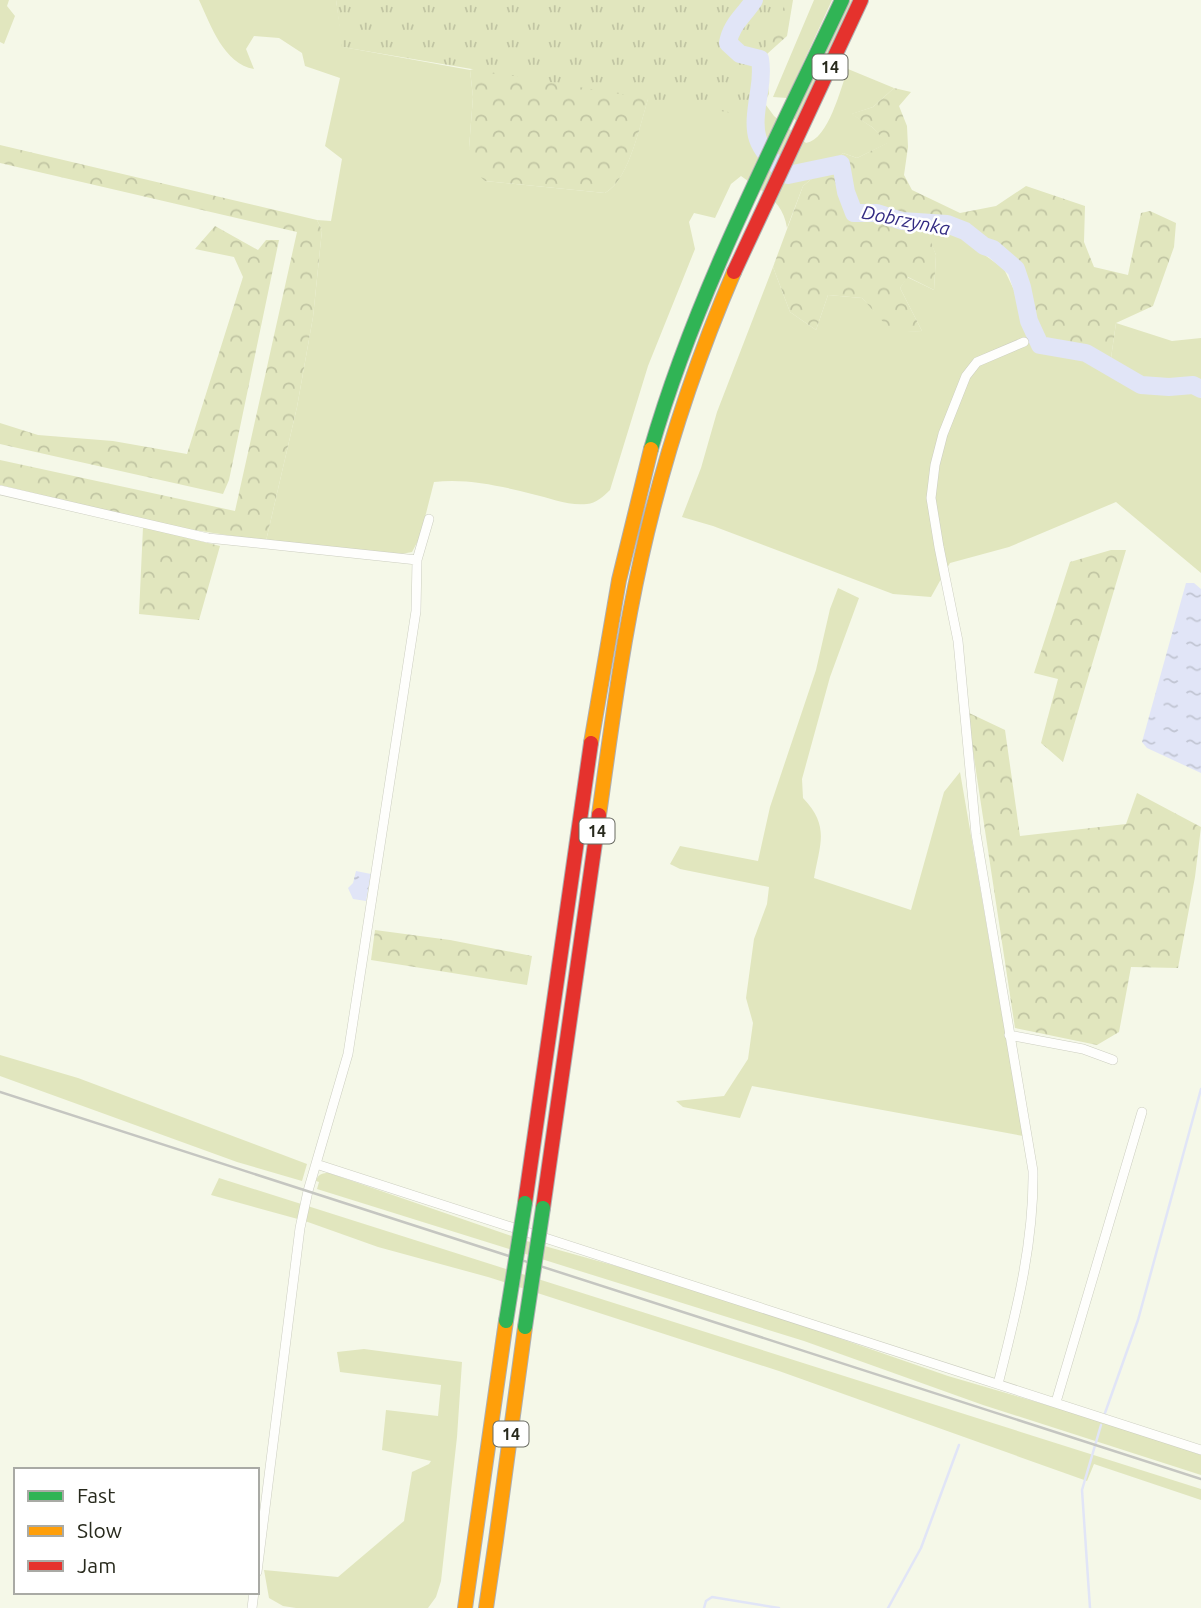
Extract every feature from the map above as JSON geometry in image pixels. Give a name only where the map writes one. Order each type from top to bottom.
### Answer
[{"type":"main road","name":"14","points":[[465,1608],[602,665],[619,574],[637,500],[667,400],[705,298],[842,0]]},
{"type":"main road","name":"14","points":[[496,1608],[496,1540],[525,1327],[618,682],[643,543],[667,454],[690,385],[730,285],[861,0]]},
{"type":"main road","points":[[486,1608],[496,1540]]},
{"type":"street","points":[[998,1384],[1020,1296],[1033,1212],[1033,1171],[976,834],[958,641],[931,498],[935,465],[943,434],[967,376],[977,362],[1024,342]]},
{"type":"street","points":[[0,490],[208,538],[417,560]]},
{"type":"street","points":[[259,1556],[300,1228],[348,1054],[416,611],[417,560],[429,519]]},
{"type":"street","points":[[1009,1035],[1083,1048],[1113,1060]]},
{"type":"street","points":[[1056,1402],[1142,1112]]},
{"type":"street","points":[[316,1164],[1201,1450]]},
{"type":"green space","points":[[0,0],[9,0],[7,6],[15,16],[4,44],[0,42]]},
{"type":"green space","points":[[199,0],[336,0],[343,47],[470,70],[473,97],[469,148],[485,181],[605,193],[622,175],[651,90],[763,101],[774,116],[806,143],[821,133],[827,123],[848,69],[894,88],[873,107],[852,114],[872,127],[888,143],[857,158],[843,153],[803,186],[787,228],[785,218],[776,203],[741,176],[731,184],[715,218],[694,213],[689,222],[695,249],[648,366],[610,490],[599,499],[587,504],[573,504],[483,484],[434,482],[420,537],[412,552],[401,554],[266,541],[297,407],[313,317],[322,230],[317,220],[331,221],[342,159],[325,146],[340,78],[305,66],[302,53],[279,38],[254,36],[246,49],[254,69],[244,66],[234,60],[220,42]]},
{"type":"green space","points":[[336,0],[787,0],[764,50],[769,94],[756,117],[342,47]]},
{"type":"green space","points":[[713,0],[793,0],[787,36],[758,62],[651,90],[628,162],[614,186],[605,193],[485,181],[473,170],[469,148],[473,97],[470,70]]},
{"type":"green space","points":[[814,0],[832,0],[787,98],[773,97]]},
{"type":"green space","points":[[848,0],[855,0],[798,122],[793,118]]},
{"type":"green space","points":[[894,88],[911,92],[899,106],[907,126],[908,147],[904,175],[912,190],[960,213],[996,206],[1026,186],[1085,206],[1084,242],[1094,267],[1128,275],[1141,213],[1150,211],[1176,223],[1174,247],[1153,306],[1116,323],[1110,365],[1086,353],[1040,345],[1029,321],[1015,269],[993,249],[984,246],[965,231],[947,224],[924,223],[936,255],[934,290],[908,277],[900,288],[922,331],[893,333],[862,298],[828,295],[816,330],[790,312],[773,267],[803,186],[843,153],[857,158],[887,143],[872,127],[851,114],[873,107]]},
{"type":"green space","points":[[0,145],[317,220],[322,230],[313,317],[297,407],[266,541],[181,528],[0,485],[0,460],[235,511],[297,232],[0,163]]},
{"type":"green space","points":[[215,226],[258,250],[266,240],[279,240],[229,480],[223,494],[0,444],[0,423],[38,435],[113,441],[187,454],[243,277],[234,257],[195,249]]},
{"type":"green space","points":[[925,229],[945,229],[1004,269],[1014,290],[1022,323],[1033,345],[1041,353],[1086,360],[1141,390],[1195,392],[1201,398],[1201,573],[1116,502],[1009,547],[950,563],[931,597],[893,594],[713,526],[682,517],[701,468],[717,412],[773,267],[790,312],[816,330],[828,295],[862,298],[894,332],[922,331],[900,288],[907,277],[934,290],[936,255]]},
{"type":"green space","points":[[1116,323],[1172,341],[1201,338],[1201,385],[1187,382],[1150,383],[1132,374],[1111,358]]},
{"type":"green space","points":[[143,527],[220,546],[199,620],[139,614]]},
{"type":"green space","points":[[1111,550],[1126,550],[1063,762],[1041,743],[1058,679],[1034,673],[1070,562]]},
{"type":"green space","points":[[838,588],[859,598],[830,677],[802,779],[803,798],[820,827],[820,845],[814,878],[911,910],[944,792],[960,772],[1023,1136],[752,1086],[740,1118],[683,1107],[676,1101],[724,1096],[748,1059],[753,1023],[746,998],[754,939],[767,904],[769,887],[680,869],[670,864],[680,846],[758,861],[770,807],[816,670],[830,609]]},
{"type":"green space","points":[[967,712],[1005,730],[1020,836],[1126,824],[1137,793],[1201,827],[1195,877],[1178,968],[1131,967],[1119,1032],[1097,1045],[1015,1028]]},
{"type":"green space","points":[[375,930],[450,940],[532,956],[527,985],[371,960]]},
{"type":"green space","points":[[0,1055],[78,1078],[307,1164],[302,1181],[237,1162],[0,1076]]},
{"type":"green space","points":[[329,1173],[523,1240],[691,1287],[948,1376],[1105,1422],[1201,1455],[1201,1475],[983,1405],[804,1341],[317,1189],[318,1177]]},
{"type":"green space","points":[[219,1178],[1201,1489],[1201,1500],[1094,1464],[1087,1481],[779,1371],[488,1277],[378,1247],[305,1221],[211,1195]]},
{"type":"green space","points":[[364,1349],[462,1362],[457,1437],[441,1581],[436,1597],[428,1608],[283,1606],[269,1598],[264,1570],[338,1577],[404,1521],[412,1472],[431,1461],[382,1450],[386,1410],[438,1416],[441,1385],[340,1372],[337,1352]]},
{"type":"water","points":[[1186,583],[1194,583],[1201,589],[1201,773],[1147,748],[1142,742]]},
{"type":"water","points":[[356,871],[371,874],[366,901],[353,899],[348,888],[353,883]]},
{"type":"waterway","name":"Dobrzynka","points":[[754,0],[735,25],[728,43],[740,54],[760,59],[761,79],[756,119],[758,139],[768,156],[788,175],[841,164],[846,192],[854,213],[877,213],[902,221],[947,224],[965,231],[984,246],[993,249],[1016,269],[1029,321],[1040,345],[1086,353],[1141,385],[1193,385],[1201,389]]},
{"type":"waterway","points":[[1105,1413],[1138,1320],[1201,1089]]},
{"type":"waterway","points":[[1090,1608],[1082,1490],[1101,1425]]},
{"type":"waterway","points":[[888,1608],[921,1548],[959,1445]]},
{"type":"waterway","points":[[704,1608],[706,1601],[712,1597],[779,1608]]},
{"type":"railway","points":[[0,1092],[1201,1479]]},
{"type":"traffic: fast","points":[[651,449],[669,391],[713,277],[842,0]]},
{"type":"traffic: fast","points":[[506,1321],[525,1203]]},
{"type":"traffic: fast","points":[[525,1327],[543,1208]]},
{"type":"traffic: slow","points":[[599,815],[634,591],[659,485],[681,413],[734,272]]},
{"type":"traffic: slow","points":[[591,743],[619,580],[651,449]]},
{"type":"traffic: slow","points":[[465,1608],[506,1321]]},
{"type":"traffic: slow","points":[[496,1540],[525,1327]]},
{"type":"traffic: slow","points":[[486,1608],[496,1540]]},
{"type":"traffic: jam","points":[[734,272],[861,0]]},
{"type":"traffic: jam","points":[[525,1203],[591,743]]},
{"type":"traffic: jam","points":[[543,1208],[599,815]]}]
